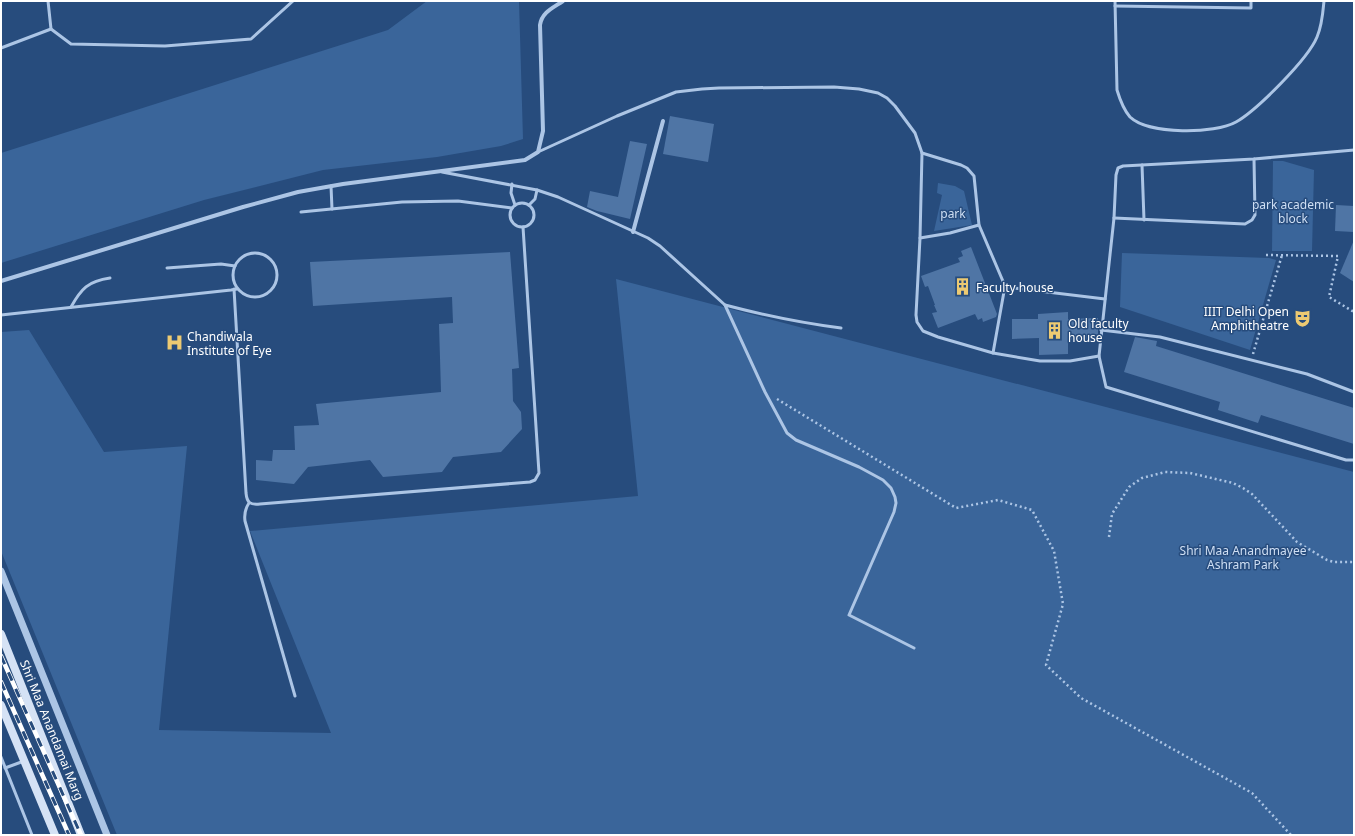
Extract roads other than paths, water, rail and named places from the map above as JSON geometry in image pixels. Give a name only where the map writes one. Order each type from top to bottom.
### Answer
[{"type":"main road","name":"Shri Maa Anandamai Marg","points":[[1,634],[81,835]]},
{"type":"main road","points":[[1,705],[55,835]]},
{"type":"street","points":[[1,280],[243,207],[298,192],[331,186],[525,160],[538,152],[543,131],[541,19],[544,14],[564,1]]},
{"type":"street","points":[[633,232],[663,121]]},
{"type":"street","points":[[1,571],[107,835]]},
{"type":"lane","points":[[48,1],[51,29],[71,44],[165,46],[250,39],[293,1]]},
{"type":"lane","points":[[1115,1],[1117,90],[1121,104],[1131,118],[1150,128],[1169,130],[1219,128],[1235,123],[1248,114],[1274,89],[1311,49],[1317,37],[1324,1]]},
{"type":"lane","points":[[1115,6],[1251,8],[1252,1]]},
{"type":"lane","points":[[1,48],[51,29]]},
{"type":"lane","points":[[538,152],[617,116],[676,92],[702,88],[834,87],[859,89],[878,93],[887,98],[895,106],[915,133],[922,153],[916,315],[923,331],[938,337],[993,353],[1040,361],[1070,361],[1098,356]]},
{"type":"lane","points":[[1354,150],[1254,159],[1122,166],[1118,168],[1116,171],[1114,218],[1098,356],[1106,387],[1346,460],[1354,460]]},
{"type":"lane","points":[[922,153],[961,165],[974,176],[979,225],[1005,286],[993,353]]},
{"type":"lane","points":[[1114,218],[1245,224],[1252,220],[1255,215],[1254,159]]},
{"type":"lane","points":[[1142,165],[1144,220]]},
{"type":"lane","points":[[440,171],[537,190],[558,197],[633,232],[660,246],[725,305],[765,392],[787,433],[796,440],[859,466],[883,480],[891,488],[896,503],[894,512],[849,615],[914,648]]},
{"type":"lane","points":[[301,212],[402,202],[458,201],[514,207],[522,203],[529,205],[534,211],[534,218],[530,224],[523,227],[515,224],[511,219],[510,215],[514,207],[511,192],[512,184]]},
{"type":"lane","points":[[331,186],[332,210]]},
{"type":"lane","points":[[529,205],[535,200],[537,190]]},
{"type":"lane","points":[[920,238],[950,233],[979,225]]},
{"type":"lane","points":[[1,315],[236,289],[246,296],[254,298],[261,297],[273,288],[277,274],[271,260],[259,254],[244,256],[239,260],[232,272],[236,289],[246,493],[249,503],[253,505],[530,482],[535,480],[539,473],[523,227]]},
{"type":"lane","points":[[167,268],[221,264],[235,266]]},
{"type":"lane","points":[[71,307],[79,293],[87,285],[102,279],[110,278]]},
{"type":"lane","points":[[1005,286],[1105,299]]},
{"type":"lane","points":[[725,305],[773,316],[841,328]]},
{"type":"lane","points":[[1101,330],[1160,337],[1307,374],[1354,392]]},
{"type":"lane","points":[[249,503],[244,514],[245,521],[295,696]]},
{"type":"lane","points":[[1,757],[32,835]]},
{"type":"lane","points":[[5,768],[24,761]]},
{"type":"railway","points":[[1,656],[81,835]]},
{"type":"railway","points":[[1,682],[69,835]]},
{"type":"place","name":"Faculty house","points":[[963,287]]},
{"type":"place","name":"IIIT Delhi Open Amphitheatre","points":[[1302,318]]},
{"type":"place","name":"Old faculty house","points":[[1055,330]]},
{"type":"place","name":"Chandiwala Institute of Eye","points":[[174,343]]},
{"type":"park label","name":"park academic block","points":[[1293,211]]},
{"type":"park label","name":"park","points":[[953,213]]},
{"type":"park label","name":"Shri Maa Anandmayee Ashram Park","points":[[1243,557]]}]
